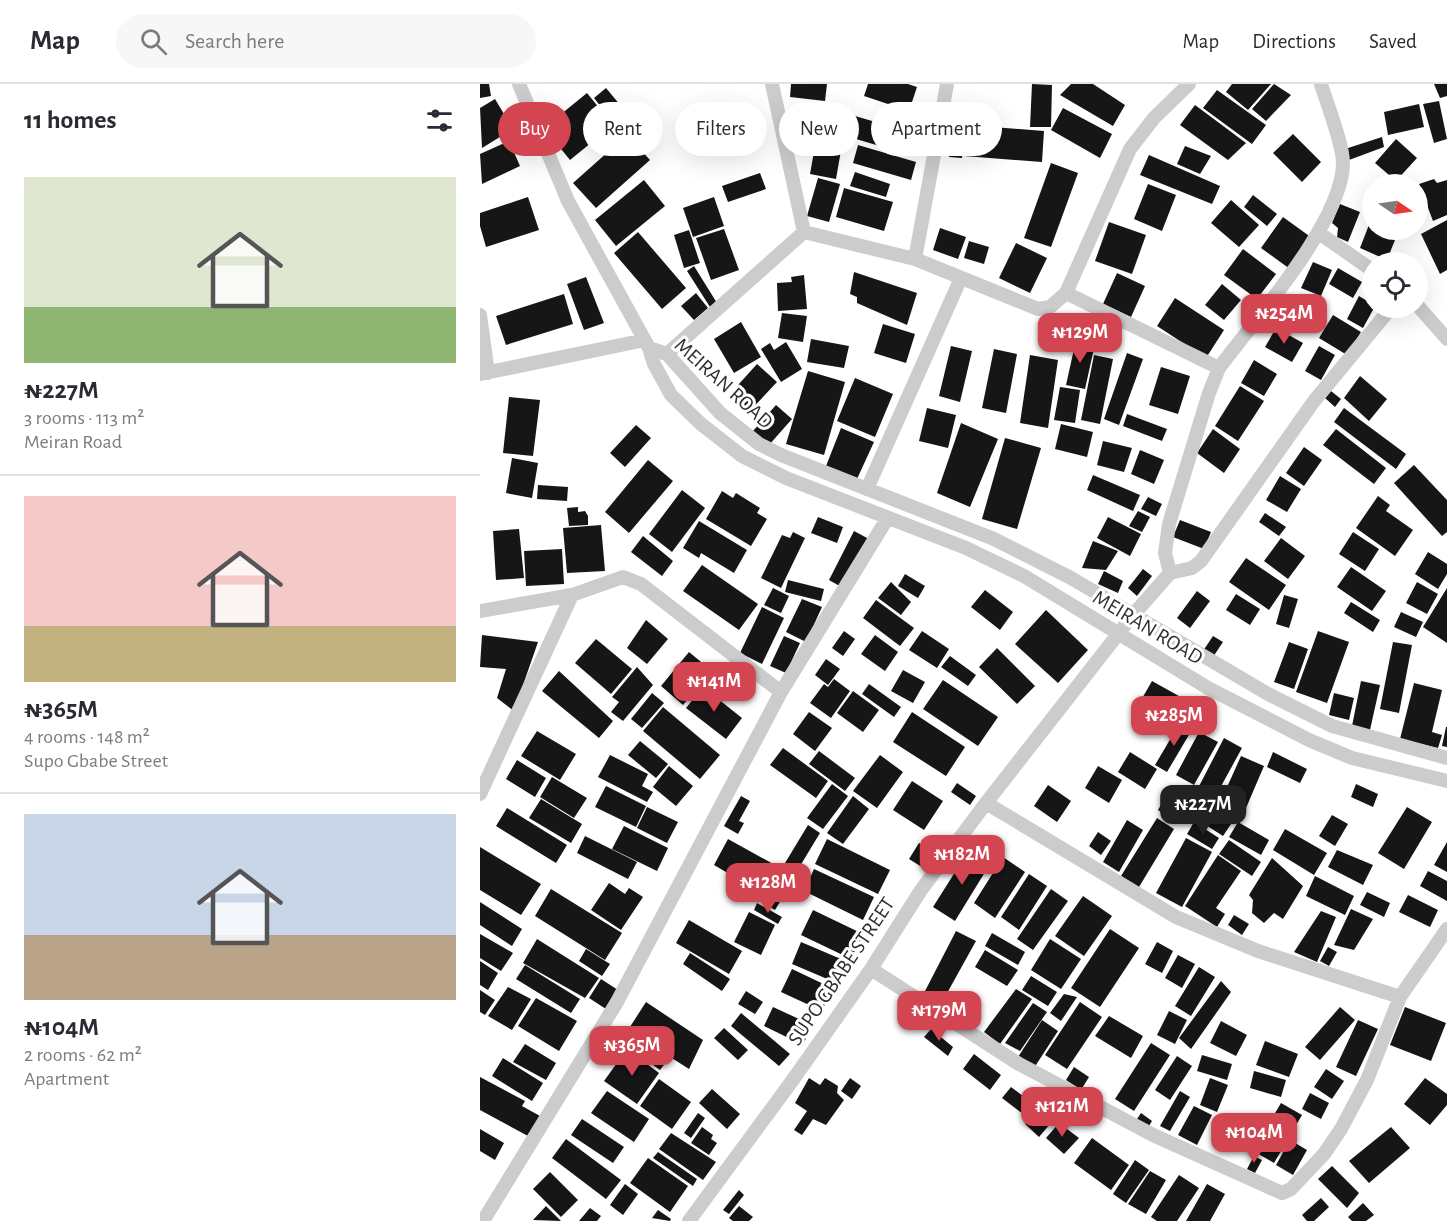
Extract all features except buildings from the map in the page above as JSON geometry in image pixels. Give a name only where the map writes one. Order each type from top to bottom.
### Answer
[{"type":"street","points":[[480,315],[484,374],[647,344],[568,201],[519,84]]},
{"type":"street","points":[[772,84],[804,232]]},
{"type":"street","points":[[915,260],[947,84]]},
{"type":"street","points":[[804,232],[915,260],[1038,309],[1050,307],[1066,293],[1130,149],[1154,118],[1189,84]]},
{"type":"street","points":[[1321,84],[1343,161],[1338,187],[1319,233],[1219,369],[1209,393],[1169,524],[1166,553],[1170,573],[1191,568],[1201,561],[1314,401],[1383,318]]},
{"type":"street","points":[[667,354],[804,232]]},
{"type":"street","points":[[1319,233],[1362,263]]},
{"type":"street","points":[[867,489],[961,278]]},
{"type":"street","points":[[1066,293],[1219,369]]},
{"type":"street","points":[[1428,317],[1447,339]]},
{"type":"street","name":"MEIRAN ROAD","points":[[647,344],[667,354],[720,413],[759,444],[994,538],[1071,578],[1268,694],[1332,726],[1447,758]]},
{"type":"street","name":"MEIRAN ROAD","points":[[647,344],[654,364],[671,395],[701,424],[742,456],[786,478],[966,548],[1024,576],[1208,688],[1309,740],[1352,758],[1447,781]]},
{"type":"street","points":[[483,1221],[638,964],[781,692],[887,519]]},
{"type":"street","name":"SUPO GBABE STREET","points":[[689,1221],[871,969],[921,890],[1133,615],[1170,573]]},
{"type":"street","points":[[480,611],[572,595],[623,577],[641,584],[781,692]]},
{"type":"street","points":[[480,794],[572,595]]},
{"type":"street","points":[[986,803],[1176,917],[1258,951],[1400,997]]},
{"type":"street","points":[[871,969],[1019,1064],[1153,1135],[1282,1193],[1291,1189],[1324,1154],[1355,1106],[1400,997],[1447,928]]}]
